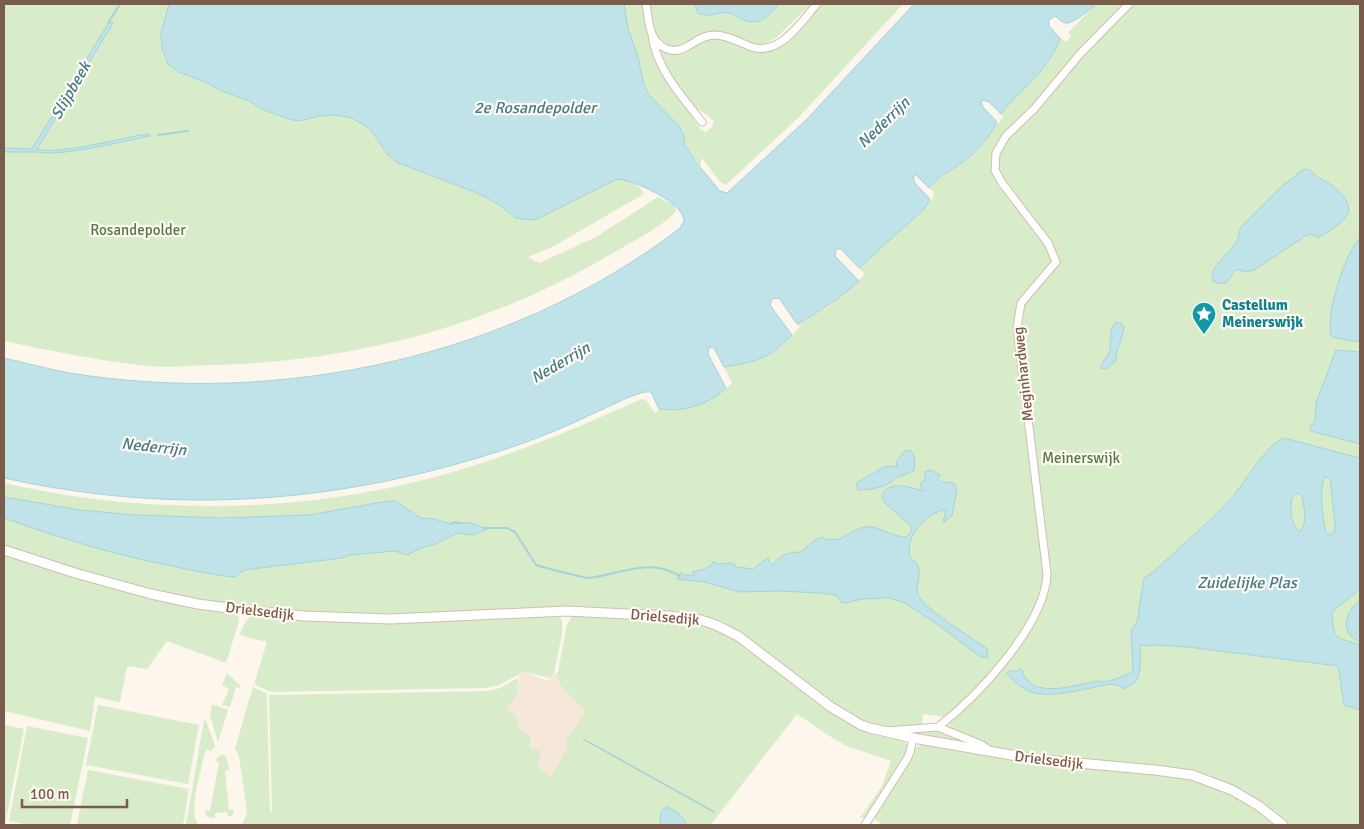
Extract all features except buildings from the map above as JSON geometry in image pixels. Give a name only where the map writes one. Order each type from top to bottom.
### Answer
[{"type":"street","points":[[646,4],[654,46],[668,76],[702,122]]},
{"type":"street","points":[[652,35],[662,47],[672,52],[682,49],[703,37],[713,35],[723,36],[764,50],[779,44],[817,4]]},
{"type":"street","name":"Meginhardweg","points":[[938,728],[968,702],[996,672],[1025,632],[1039,606],[1047,585],[1017,328],[1021,303],[1056,262],[1048,244],[1002,183],[995,170],[996,153],[1006,136],[1035,108],[1080,54],[1129,4]]},
{"type":"street","name":"Drielsedijk","points":[[4,550],[75,574],[151,594],[198,604],[279,614],[390,619],[566,612],[670,616],[701,620],[738,636],[846,716],[861,725],[882,732],[913,738],[1049,761],[1163,770],[1192,775],[1232,790],[1259,806],[1283,825]]},
{"type":"street","points":[[882,732],[938,728],[982,745],[992,752]]},
{"type":"street","points":[[865,825],[907,759],[913,738]]},
{"type":"shaded area","points":[[521,670],[544,680],[548,680],[553,675],[553,672],[558,674],[560,685],[587,711],[566,739],[569,747],[551,776],[538,766],[541,751],[530,747],[532,742],[530,735],[520,729],[515,714],[508,712],[508,707],[518,688]]},
{"type":"green space","name":"Rosandepolder","points":[[4,4],[169,4],[161,33],[162,49],[165,59],[178,72],[289,119],[298,121],[320,116],[337,115],[351,118],[371,130],[387,154],[396,162],[477,193],[498,204],[516,218],[537,219],[617,179],[633,183],[642,191],[644,194],[552,247],[528,257],[539,263],[596,237],[658,197],[674,205],[676,210],[672,216],[654,229],[601,260],[556,284],[510,305],[414,337],[365,348],[315,357],[265,362],[157,367],[94,359],[4,341]]},
{"type":"green space","points":[[624,4],[644,4],[653,46],[700,129],[706,132],[712,127],[714,122],[692,105],[680,91],[665,65],[654,39],[665,51],[701,39],[717,37],[730,40],[745,48],[769,51],[789,40],[821,4],[903,4],[799,117],[726,185],[720,182],[702,158],[700,166],[684,144],[680,127],[646,90],[638,57],[628,29]]},
{"type":"green space","points":[[650,4],[694,4],[698,13],[704,16],[728,13],[747,21],[768,17],[779,4],[811,4],[776,38],[760,46],[715,33],[672,50],[661,40],[655,30]]},
{"type":"green space","name":"Meinerswijk","points":[[1096,4],[1360,4],[1360,825],[1289,825],[1268,807],[1230,785],[1208,775],[1190,770],[1057,758],[1002,750],[954,732],[948,727],[952,718],[923,714],[922,725],[880,727],[860,720],[833,703],[722,621],[709,617],[668,612],[363,613],[245,607],[162,593],[82,571],[4,546],[4,483],[60,494],[117,501],[176,505],[234,506],[293,502],[351,495],[408,484],[463,469],[554,437],[642,399],[647,401],[656,413],[659,409],[683,409],[706,401],[732,383],[724,367],[749,362],[774,351],[800,327],[797,324],[828,307],[863,276],[864,273],[859,268],[924,209],[930,199],[932,200],[934,192],[929,188],[933,183],[964,161],[997,122],[999,123],[1003,117],[1001,114],[1049,60],[1060,38],[1066,42],[1071,36],[1068,33]]},
{"type":"green space","points":[[4,553],[235,613],[238,615],[239,621],[226,663],[167,641],[147,669],[127,666],[120,702],[95,697],[90,731],[4,711]]},
{"type":"green space","points":[[559,615],[562,621],[562,634],[554,673],[550,678],[522,671],[520,674],[499,685],[485,688],[277,692],[268,691],[254,684],[267,642],[240,635],[243,626],[250,616],[405,621]]},
{"type":"green space","points":[[572,616],[695,622],[724,632],[830,709],[890,737],[901,739],[907,744],[908,751],[866,818],[860,818],[882,786],[891,761],[847,746],[797,714],[712,825],[242,825],[247,812],[239,756],[235,748],[253,687],[266,693],[267,697],[270,812],[272,812],[269,695],[488,691],[500,688],[518,678],[517,693],[508,707],[508,711],[516,716],[520,729],[531,737],[530,747],[541,751],[538,766],[551,776],[568,747],[566,739],[586,712],[560,685],[557,676],[567,625]]},
{"type":"green space","points":[[227,673],[241,686],[240,688],[236,687],[230,707],[222,705],[229,689],[222,685]]},
{"type":"green space","points":[[212,704],[228,710],[218,742],[210,715]]},
{"type":"green space","points":[[98,705],[199,725],[188,784],[86,765]]},
{"type":"green space","points":[[204,720],[215,746],[211,751],[207,749],[204,755],[198,781],[194,810],[198,824],[186,825]]},
{"type":"green space","points":[[4,725],[24,729],[5,825],[4,825]]},
{"type":"green space","points":[[27,726],[88,738],[70,825],[29,825],[9,821]]},
{"type":"green space","points":[[938,731],[976,745],[898,732]]},
{"type":"green space","points":[[923,744],[1172,774],[1204,781],[1247,802],[1279,825],[879,825],[881,823],[876,821],[874,817],[902,773],[915,748]]},
{"type":"green space","points":[[220,755],[224,755],[227,758],[229,770],[225,770],[229,810],[234,810],[232,816],[228,816],[227,812],[215,813],[215,818],[207,817],[205,813],[206,810],[210,811],[219,762],[215,761]]},
{"type":"green space","points":[[88,770],[189,789],[183,825],[77,825]]},
{"type":"water","points":[[169,4],[624,4],[628,29],[638,57],[644,85],[649,95],[680,127],[684,136],[684,144],[696,162],[720,191],[727,193],[806,120],[914,4],[1096,4],[1072,22],[1064,22],[1055,16],[1049,20],[1049,26],[1060,38],[1055,49],[1042,69],[1001,114],[989,102],[981,101],[983,107],[997,122],[985,141],[975,152],[938,178],[929,188],[916,175],[913,177],[915,183],[930,199],[924,209],[859,268],[840,248],[836,250],[835,256],[859,281],[830,304],[797,324],[779,298],[772,299],[770,305],[792,335],[768,355],[754,361],[724,367],[714,348],[709,348],[708,354],[726,388],[715,397],[703,403],[675,410],[659,409],[651,392],[644,392],[624,399],[555,431],[454,465],[391,480],[327,491],[263,498],[199,500],[135,497],[70,490],[4,478],[4,358],[70,373],[149,382],[230,383],[310,376],[390,362],[468,340],[543,310],[614,273],[680,228],[684,221],[682,214],[676,207],[656,193],[634,183],[617,179],[537,219],[516,218],[498,204],[477,193],[396,162],[387,154],[371,130],[351,118],[337,115],[320,116],[298,121],[289,119],[178,72],[168,64],[162,49],[161,33]]},
{"type":"water","points":[[694,4],[779,4],[765,18],[752,22],[729,13],[702,15],[698,13]]},
{"type":"water","points":[[109,22],[113,23],[37,149],[59,150],[141,135],[149,134],[150,136],[93,148],[62,152],[4,152],[4,148],[32,149]]},
{"type":"water","points":[[1304,169],[1310,170],[1340,193],[1349,208],[1343,220],[1318,238],[1312,234],[1307,235],[1254,270],[1245,272],[1235,270],[1227,282],[1220,284],[1213,281],[1212,275],[1214,270],[1234,246],[1242,226],[1282,186]]},
{"type":"water","points":[[1360,238],[1360,342],[1331,336],[1330,326],[1334,299],[1342,270]]},
{"type":"water","points":[[1116,322],[1122,324],[1124,328],[1116,358],[1110,366],[1105,369],[1101,368],[1109,353],[1111,333]]},
{"type":"water","points":[[1336,350],[1360,352],[1360,444],[1311,431],[1310,427],[1315,421],[1316,403]]},
{"type":"water","name":"Zuidelijke Plas","points":[[1284,438],[1360,458],[1360,589],[1332,612],[1337,636],[1360,645],[1360,710],[1344,705],[1338,666],[1188,647],[1140,645],[1140,670],[1137,680],[1125,689],[1111,684],[1083,690],[1039,694],[1025,689],[1007,673],[1010,670],[1015,672],[1020,669],[1027,680],[1034,685],[1054,689],[1098,681],[1111,681],[1132,672],[1131,630],[1137,622],[1144,578],[1153,572],[1229,501],[1262,457],[1277,442]],"holes":[[[1325,477],[1330,478],[1335,524],[1334,533],[1328,535],[1324,524],[1322,506],[1322,488]],[[1298,493],[1302,496],[1305,515],[1304,524],[1300,531],[1297,530],[1291,513],[1292,498],[1294,494]]]},
{"type":"water","points":[[906,450],[911,451],[915,458],[914,471],[897,477],[884,486],[858,490],[856,484],[858,482],[884,467],[893,466],[897,468],[896,461]]},
{"type":"water","points":[[930,470],[940,475],[938,479],[940,481],[954,483],[957,489],[952,516],[943,522],[946,510],[936,513],[921,525],[911,539],[909,548],[910,558],[917,563],[919,572],[918,594],[928,607],[938,615],[987,649],[988,658],[979,656],[937,624],[905,603],[890,598],[862,599],[846,603],[841,602],[836,595],[778,591],[739,592],[705,582],[677,579],[681,572],[683,575],[695,575],[692,572],[707,567],[714,561],[717,564],[732,563],[737,567],[753,569],[768,558],[772,566],[781,557],[801,552],[813,541],[822,537],[827,540],[839,539],[863,527],[872,527],[897,536],[906,537],[911,532],[912,527],[885,503],[882,495],[890,487],[895,486],[923,491],[920,484],[925,480],[925,472]]},
{"type":"water","points":[[4,497],[80,510],[136,515],[222,518],[309,515],[395,501],[421,518],[448,523],[471,523],[487,529],[473,535],[457,533],[407,555],[395,551],[350,555],[342,558],[244,570],[235,577],[125,556],[24,525],[4,518]]},
{"type":"water","points":[[1360,600],[1360,642],[1351,636],[1346,626],[1350,611]]},
{"type":"water","points":[[583,739],[602,749],[715,812],[713,812]]},
{"type":"water","points":[[666,807],[679,814],[686,825],[660,825],[661,812]]},
{"type":"waterway","name":"Slijpbeek","points":[[108,23],[120,4]]},
{"type":"waterway","points":[[158,135],[188,131]]},
{"type":"waterway","points":[[451,524],[454,522],[461,523]]},
{"type":"waterway","points":[[484,528],[507,528],[515,532],[536,565],[563,572],[589,578],[646,567],[669,570],[680,576]]},
{"type":"place","name":"Castellum Meinerswijk","points":[[1204,335]]},
{"type":"water label","name":"2e Rosandepolder","points":[[535,107]]},
{"type":"water label","name":"Nederrijn","points":[[883,122]]},
{"type":"water label","name":"Nederrijn","points":[[560,362]]},
{"type":"water label","name":"Nederrijn","points":[[154,446]]}]
